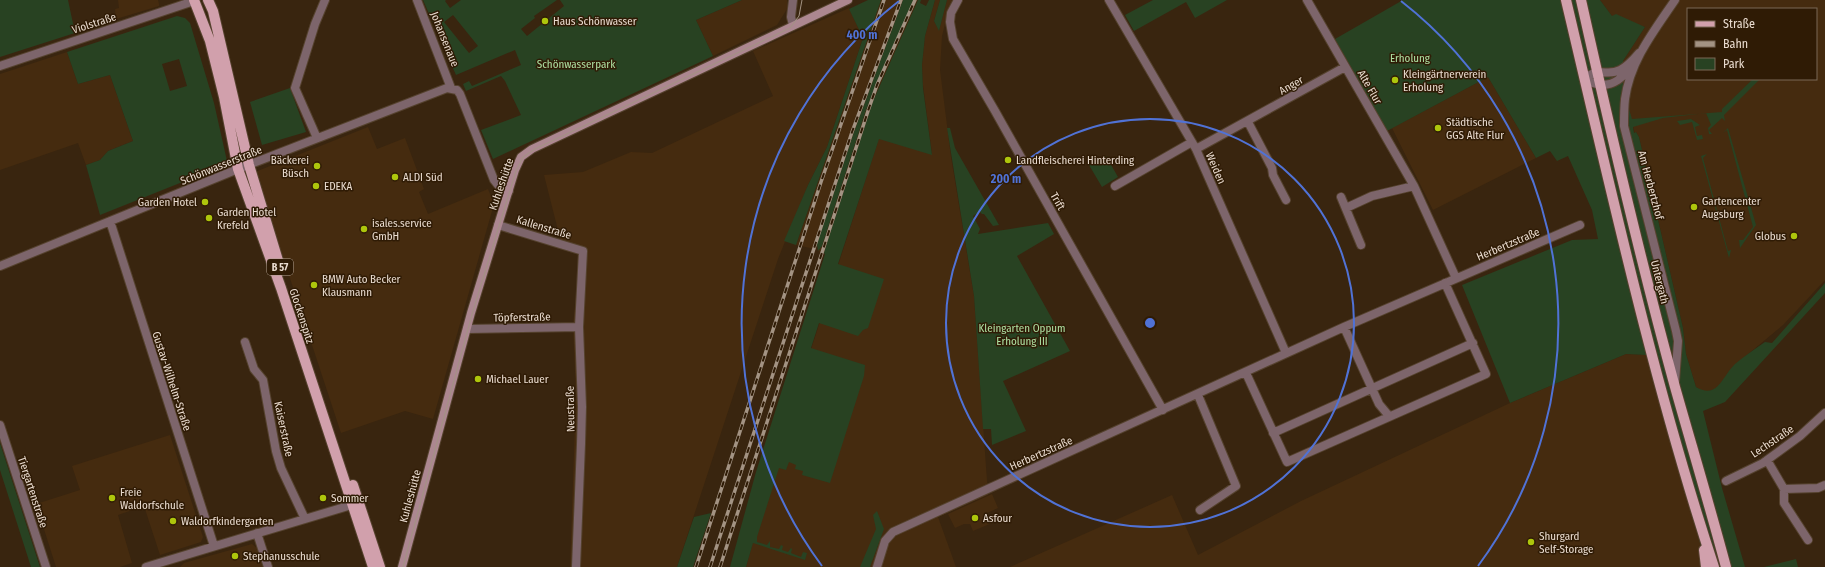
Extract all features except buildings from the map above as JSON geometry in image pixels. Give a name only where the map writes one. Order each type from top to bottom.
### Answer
[{"type":"main road","name":"B 57","points":[[208,0],[213,11]]},
{"type":"main road","points":[[1566,0],[1640,308],[1699,522],[1714,567]]},
{"type":"main road","name":"Untergath","points":[[1581,0],[1599,85],[1675,387],[1726,567]]},
{"type":"main road","name":"Glockenspitz","points":[[194,1],[210,41],[224,96],[238,169],[281,288],[355,504],[380,567]]},
{"type":"main road","name":"Glockenspitz","points":[[213,11],[249,165],[355,504],[373,567]]},
{"type":"main road","points":[[1699,522],[1706,567]]},
{"type":"street","name":"Glockenspitz","points":[[211,0],[213,11]]},
{"type":"street","points":[[317,138],[295,88],[315,24],[325,0]]},
{"type":"street","name":"Johansenaue","points":[[417,0],[451,88],[457,90],[460,94],[494,180],[498,185],[509,191]]},
{"type":"street","points":[[793,0],[791,16],[793,25]]},
{"type":"street","name":"Kuhleshütte","points":[[402,567],[467,329],[518,162],[532,149],[848,0]]},
{"type":"street","name":"Trift","points":[[958,0],[951,13],[950,22],[953,39],[1002,123],[1163,410]]},
{"type":"street","name":"Weiden","points":[[1109,0],[1192,142],[1286,353]]},
{"type":"street","name":"Alte Flur","points":[[1307,0],[1414,186],[1456,278]]},
{"type":"street","name":"Am Herbertzhof","points":[[1675,0],[1639,53],[1627,87],[1624,126],[1678,341],[1675,387]]},
{"type":"street","name":"Violstraße","points":[[0,66],[194,1]]},
{"type":"street","points":[[1639,53],[1632,67],[1622,78],[1599,85],[1594,85],[1585,79],[1591,73],[1620,71],[1639,53]]},
{"type":"street","name":"Anger","points":[[1196,150],[1345,67]]},
{"type":"street","name":"Schönwasserstraße","points":[[0,266],[238,169],[447,88],[451,88]]},
{"type":"street","points":[[1248,122],[1272,168],[1273,176],[1286,200]]},
{"type":"street","points":[[1115,186],[1192,142]]},
{"type":"street","points":[[1346,208],[1372,196],[1414,186]]},
{"type":"street","points":[[1341,197],[1361,245]]},
{"type":"street","name":"Gustav-Wilhelm-Straße","points":[[110,221],[214,546]]},
{"type":"street","name":"Kallenstraße","points":[[498,225],[583,251]]},
{"type":"street","name":"Herbertzstraße","points":[[877,567],[885,541],[893,532],[1198,395],[1344,327],[1580,225]]},
{"type":"street","name":"Neustraße","points":[[576,567],[582,431],[579,327],[583,251]]},
{"type":"street","points":[[1246,372],[1287,462],[1486,374],[1445,283]]},
{"type":"street","name":"Töpferstraße","points":[[467,329],[579,327]]},
{"type":"street","points":[[1344,327],[1379,404],[1389,416]]},
{"type":"street","name":"Kaiserstraße","points":[[245,342],[254,369],[263,380],[276,451],[281,468],[305,519]]},
{"type":"street","points":[[1273,433],[1473,343]]},
{"type":"street","points":[[1198,395],[1236,486],[1200,510]]},
{"type":"street","name":"Lechstraße","points":[[1726,481],[1767,460],[1800,436],[1825,414]]},
{"type":"street","name":"Tiergartenstraße","points":[[0,425],[46,567]]},
{"type":"street","points":[[1767,460],[1784,489],[1784,504],[1808,540]]},
{"type":"street","points":[[1784,489],[1818,488],[1825,486]]},
{"type":"street","points":[[146,567],[172,563],[214,546],[355,504]]},
{"type":"street","points":[[257,534],[268,567]]},
{"type":"street","points":[[396,567],[405,556]]},
{"type":"shaded area","points":[[118,0],[158,0],[159,6],[116,19],[115,9],[119,8]]},
{"type":"shaded area","points":[[742,0],[787,0],[787,9],[777,25],[713,56],[696,20]]},
{"type":"shaded area","points":[[881,0],[903,0],[854,132],[815,249],[796,245]]},
{"type":"shaded area","points":[[914,0],[918,0],[873,101],[824,253],[818,251],[822,246],[866,110]]},
{"type":"shaded area","points":[[935,0],[940,0],[934,21],[939,30],[947,0],[953,0],[949,8],[942,36],[940,70],[951,157],[974,296],[988,495],[938,517],[956,567],[746,567],[777,455],[879,138],[932,154],[923,85],[922,65],[925,36]]},
{"type":"shaded area","points":[[1600,0],[1825,0],[1825,280],[1783,325],[1735,365],[1718,388],[1709,391],[1702,391],[1696,387],[1686,354],[1683,328],[1639,137],[1636,132],[1635,134],[1623,89],[1623,61],[1645,27],[1612,16]]},
{"type":"shaded area","points":[[849,8],[863,38],[827,147],[808,185],[778,259],[677,567],[570,567],[576,396],[573,325],[580,253],[562,246],[544,175],[583,172],[631,152],[652,153],[773,96],[753,51]]},
{"type":"shaded area","points":[[67,52],[78,84],[110,75],[133,141],[108,151],[100,160],[86,165],[78,143],[0,170],[0,74]]},
{"type":"shaded area","points":[[1488,77],[1536,158],[1433,210],[1392,128]]},
{"type":"shaded area","points":[[368,127],[377,149],[405,138],[424,189],[419,192],[428,214],[488,189],[494,204],[433,419],[405,411],[341,433],[255,172]]},
{"type":"shaded area","points":[[1626,354],[1646,355],[1707,567],[1010,567],[1172,495],[1198,555],[1301,501],[1510,403]]},
{"type":"shaded area","name":"Freie Waldorfschule","points":[[170,435],[203,537],[201,542],[160,555],[144,506],[118,515],[132,563],[120,567],[56,567],[36,504],[80,490],[72,466]]},
{"type":"shaded area","points":[[992,494],[998,508],[987,513],[992,523],[973,531],[970,524],[964,524],[955,528],[948,514]]},
{"type":"shaded area","name":"Stephanusschule","points":[[252,544],[257,548],[263,567],[180,567],[184,563]]},
{"type":"green space","points":[[0,0],[68,0],[75,33],[0,57]]},
{"type":"green space","name":"Schönwasserpark","points":[[423,0],[446,0],[445,1],[450,8],[461,0],[557,0],[534,16],[535,18],[521,29],[527,36],[564,6],[560,0],[742,0],[696,20],[713,56],[493,159],[481,130],[521,115],[505,81],[501,76],[466,91],[463,84],[469,81],[472,86],[521,65],[515,50],[456,75]],"holes":[[[453,15],[478,46],[469,53],[444,22]]]},
{"type":"green space","points":[[868,0],[881,0],[796,245],[784,241],[808,185],[827,147],[863,38],[849,9]]},
{"type":"green space","points":[[903,0],[914,0],[866,110],[822,246],[818,251],[817,244],[854,132]]},
{"type":"green space","points":[[918,0],[921,0],[920,3],[926,6],[929,0],[935,0],[925,36],[922,65],[923,88],[932,155],[879,139],[838,264],[884,279],[868,328],[863,330],[858,336],[819,323],[811,348],[865,365],[864,376],[830,483],[802,475],[803,471],[795,469],[796,465],[789,462],[786,470],[779,468],[757,537],[757,542],[767,545],[770,541],[770,547],[779,549],[781,545],[783,546],[782,550],[788,552],[791,548],[791,553],[801,557],[803,552],[807,553],[805,560],[753,543],[746,567],[730,567],[756,472],[825,254],[825,249],[873,101]]},
{"type":"green space","points":[[940,0],[947,0],[939,31],[934,21]]},
{"type":"green space","points":[[1153,0],[1227,0],[1195,18],[1186,2],[1134,31],[1125,15]]},
{"type":"green space","name":"Erholung","points":[[1403,0],[1600,0],[1612,16],[1616,14],[1645,27],[1623,61],[1623,89],[1632,119],[1700,114],[1663,118],[1633,127],[1634,133],[1636,132],[1639,137],[1683,328],[1686,354],[1696,387],[1710,391],[1715,389],[1730,369],[1742,358],[1765,342],[1772,343],[1825,283],[1825,293],[1725,402],[1703,411],[1722,488],[1745,567],[1707,567],[1646,355],[1626,354],[1510,403],[1462,285],[1572,240],[1598,239],[1592,210],[1568,156],[1557,161],[1550,151],[1536,158],[1488,77],[1387,131],[1335,39]]},
{"type":"green space","points":[[177,16],[185,18],[190,23],[214,103],[227,161],[225,165],[100,215],[86,165],[100,160],[108,151],[133,141],[110,75],[78,84],[67,52]],"holes":[[[179,59],[187,86],[170,91],[162,64]]]},
{"type":"green space","points":[[1752,80],[1759,80],[1724,115],[1725,121],[1722,118],[1709,130],[1712,134],[1709,134],[1708,128],[1711,125],[1706,113],[1722,112],[1722,109]]},
{"type":"green space","points":[[290,88],[306,132],[262,145],[250,102]]},
{"type":"green space","points":[[1691,119],[1700,125],[1695,127],[1697,136],[1702,135],[1703,139],[1697,140],[1692,122],[1680,125],[1677,121]]},
{"type":"green space","name":"Kleingarten Oppum Erholung III","points":[[947,128],[950,128],[955,148],[999,225],[993,226],[984,214],[980,212],[973,216],[980,229],[978,234],[1048,223],[1054,234],[1017,256],[1070,351],[1003,381],[1026,431],[992,445],[991,429],[983,429],[974,296]]},
{"type":"green space","points":[[1728,128],[1756,225],[1740,248],[1739,240],[1743,240],[1753,227],[1727,130],[1723,133]]},
{"type":"green space","points":[[1707,154],[1703,158],[1728,251],[1731,250],[1729,258],[1701,156]]},
{"type":"green space","points":[[1106,156],[1118,177],[1102,187],[1089,165]]},
{"type":"green space","points":[[0,443],[40,567],[31,567],[0,470]]},
{"type":"green space","points":[[877,511],[884,529],[870,567],[860,567],[876,529],[873,515]]},
{"type":"green space","points":[[711,513],[693,567],[677,567],[694,517]]},
{"type":"green space","points":[[1796,559],[1798,567],[1764,567]]},
{"type":"tram line","points":[[403,567],[473,311],[516,171],[523,157],[535,149],[790,28],[799,16],[802,0]]},
{"type":"railway","points":[[696,567],[821,182],[884,0]]},
{"type":"railway","points":[[710,567],[852,132],[901,0]]},
{"type":"railway","points":[[720,567],[868,111],[877,85],[915,0]]},
{"type":"place","name":"Haus Schönwasser","points":[[545,21]]},
{"type":"place","name":"Kleingärtnerverein Erholung","points":[[1395,80]]},
{"type":"place","name":"Städtische GGS Alte Flur","points":[[1438,128]]},
{"type":"place","name":"Landfleischerei Hinterding","points":[[1008,160]]},
{"type":"place","name":"Bäckerei Büsch","points":[[317,166]]},
{"type":"place","name":"ALDI Süd","points":[[395,177]]},
{"type":"place","name":"EDEKA","points":[[316,186]]},
{"type":"place","name":"Garden Hotel","points":[[205,202]]},
{"type":"place","name":"Gartencenter Augsburg","points":[[1694,207]]},
{"type":"place","name":"Garden Hotel Krefeld","points":[[209,218]]},
{"type":"place","name":"isales.service GmbH","points":[[364,229]]},
{"type":"place","name":"Globus","points":[[1794,236]]},
{"type":"place","name":"BMW Auto Becker Klausmann","points":[[314,285]]},
{"type":"place","name":"Michael Lauer","points":[[478,379]]},
{"type":"place","name":"Freie Waldorfschule","points":[[112,498]]},
{"type":"place","name":"Sommer","points":[[323,498]]},
{"type":"place","name":"Asfour","points":[[975,518]]},
{"type":"place","name":"Waldorfkindergarten","points":[[173,521]]},
{"type":"place","name":"Shurgard Self-Storage","points":[[1531,542]]},
{"type":"place","name":"Stephanusschule","points":[[235,556]]}]
